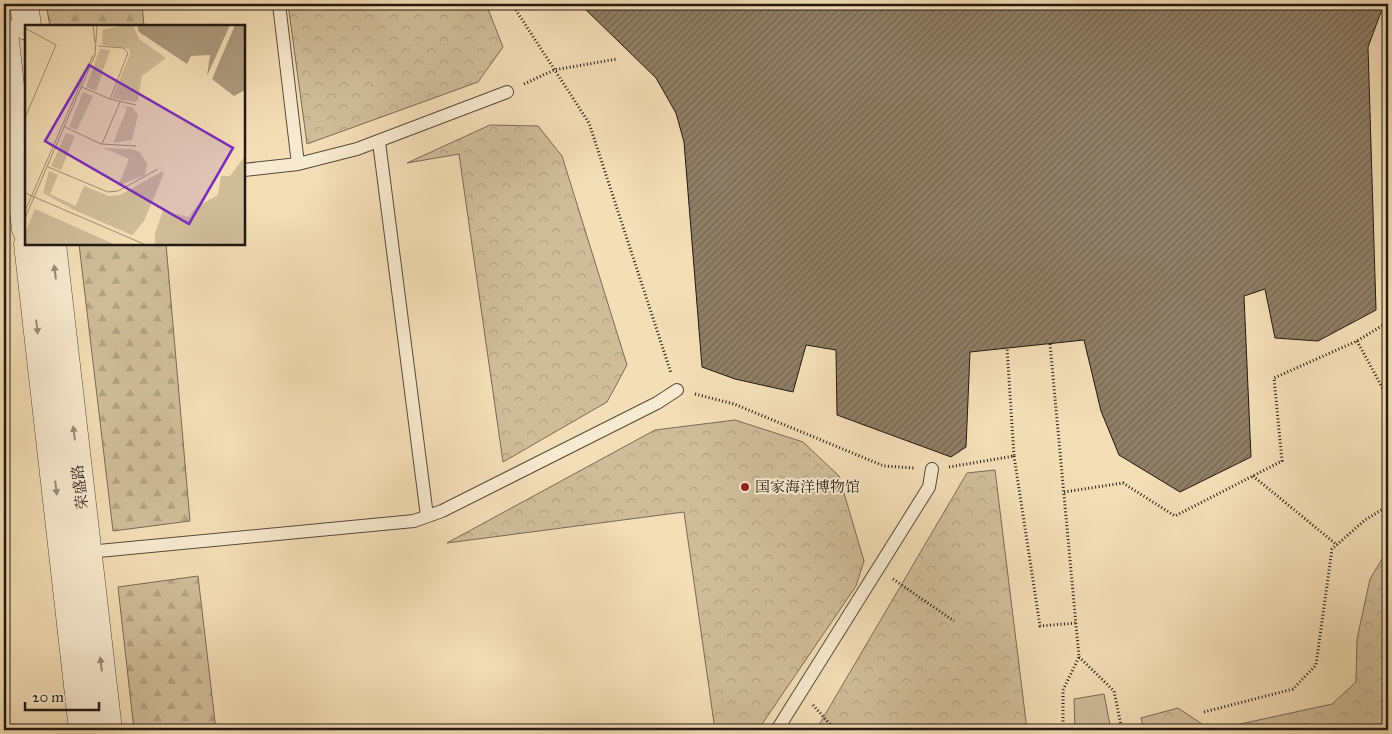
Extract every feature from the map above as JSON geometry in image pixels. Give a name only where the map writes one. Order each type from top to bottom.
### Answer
[{"type":"street","points":[[24,4],[27,25]]},
{"type":"street","points":[[4,32],[25,221]]},
{"type":"street","name":"荣盛路","points":[[28,245],[83,730]]},
{"type":"street","name":"荣盛路","points":[[52,245],[108,730]]},
{"type":"lane","points":[[279,4],[298,164]]},
{"type":"lane","points":[[245,170],[298,164],[379,142],[507,92]]},
{"type":"lane","points":[[379,142],[427,516]]},
{"type":"lane","points":[[88,552],[414,521],[476,495],[656,404],[677,390]]},
{"type":"lane","points":[[777,730],[929,487],[932,469]]},
{"type":"path","points":[[512,4],[589,123],[677,390],[734,404],[884,466],[932,469],[1014,456]]},
{"type":"path","points":[[1388,36],[1386,40],[1388,247]]},
{"type":"path","points":[[507,92],[554,70],[617,59]]},
{"type":"path","points":[[1064,492],[1123,483],[1175,516],[1282,461],[1274,378],[1357,341],[1388,322]]},
{"type":"path","points":[[1357,341],[1388,398]]},
{"type":"path","points":[[1050,344],[1079,657],[1063,690],[1063,730]]},
{"type":"path","points":[[1007,348],[1014,456],[1040,626],[1076,623]]},
{"type":"path","points":[[1252,476],[1338,545]]},
{"type":"path","points":[[1204,712],[1293,689],[1316,665],[1332,549],[1365,520],[1388,506]]},
{"type":"path","points":[[878,568],[954,621]]},
{"type":"path","points":[[1079,657],[1114,691],[1122,730]]},
{"type":"path","points":[[801,691],[835,730]]},
{"type":"green space","points":[[46,4],[142,4],[144,25],[50,25]]},
{"type":"green space","points":[[288,4],[486,4],[503,47],[478,82],[307,144]]},
{"type":"green space","points":[[490,125],[538,126],[562,156],[627,365],[607,402],[503,462],[459,154],[407,163]]},
{"type":"green space","points":[[79,245],[166,245],[190,521],[113,531]]},
{"type":"green space","points":[[735,420],[803,442],[839,476],[864,561],[856,586],[758,730],[715,730],[684,512],[447,543],[655,430]]},
{"type":"green space","points":[[995,470],[1027,730],[816,730],[967,473]]},
{"type":"green space","points":[[1388,549],[1388,730],[1213,730],[1332,704],[1356,682],[1357,639],[1370,579]]},
{"type":"green space","points":[[198,576],[216,730],[134,730],[118,587]]},
{"type":"green space","points":[[1104,694],[1111,730],[1075,730],[1074,699]]},
{"type":"green space","points":[[1178,708],[1211,730],[1144,730],[1141,718]]},
{"type":"building","points":[[580,4],[1384,4],[1368,47],[1376,310],[1318,341],[1275,338],[1265,289],[1244,296],[1251,457],[1180,492],[1119,455],[1101,411],[1084,340],[970,352],[966,447],[951,457],[837,415],[836,350],[806,345],[793,392],[735,379],[702,367],[684,142],[676,113],[656,78]]},
{"type":"place","name":"国家海洋博物馆","points":[[745,487]]}]
